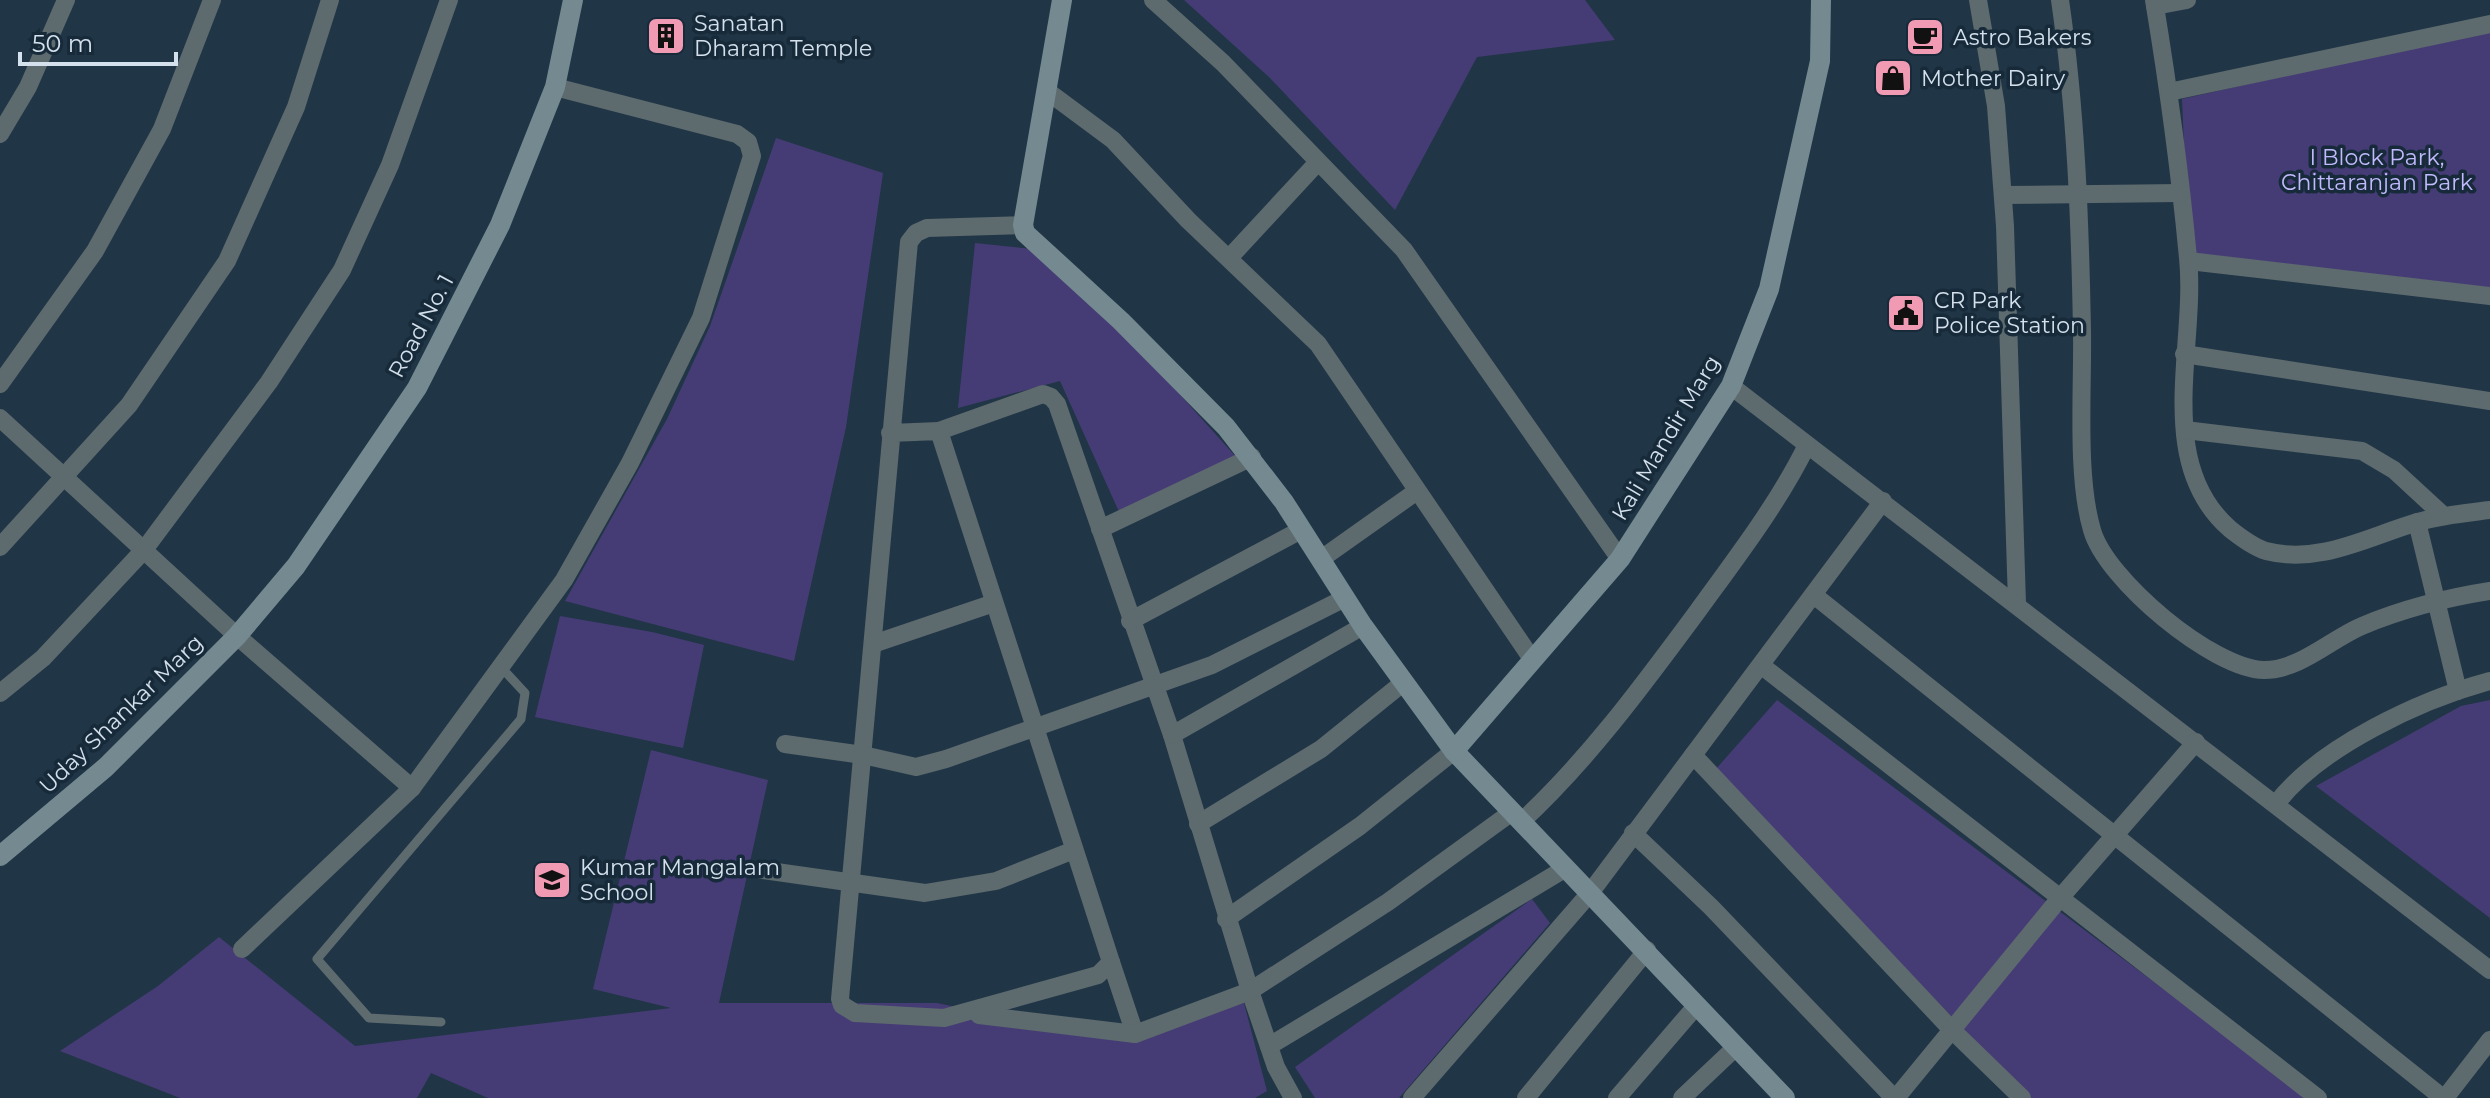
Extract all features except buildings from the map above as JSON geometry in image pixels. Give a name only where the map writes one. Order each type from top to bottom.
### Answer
[{"type":"street","points":[[0,134],[28,87],[66,0]]},
{"type":"street","points":[[0,384],[95,251],[162,129],[212,0]]},
{"type":"street","points":[[0,547],[66,478],[129,405],[227,261],[296,107],[330,0]]},
{"type":"street","points":[[0,693],[43,658],[144,550],[269,382],[342,270],[390,165],[449,0]]},
{"type":"street","name":"Road No. 1","points":[[237,636],[296,566],[417,388],[500,225],[555,87],[573,0]]},
{"type":"street","points":[[1062,0],[1023,225],[1030,238],[1181,379],[1252,457],[1363,626],[1454,751],[1785,1098]]},
{"type":"street","points":[[1153,0],[1223,63],[1371,212],[1404,250],[1620,559]]},
{"type":"street","name":"Kali Mandir Marg","points":[[1454,751],[1620,559],[1731,386],[1769,289],[1820,61],[1821,0]]},
{"type":"street","points":[[1978,0],[1996,106],[2003,195],[2017,603]]},
{"type":"street","points":[[2060,0],[2080,194],[2085,481],[2092,530],[2104,558],[2126,585],[2223,659],[2245,668],[2267,670],[2295,662],[2358,628],[2435,600],[2490,591]]},
{"type":"street","points":[[2187,0],[2154,3],[2169,92],[2189,261],[2184,354],[2185,430],[2196,481],[2214,515],[2240,538],[2265,551],[2303,554],[2350,547],[2417,522],[2490,510]]},
{"type":"street","points":[[2169,92],[2490,24]]},
{"type":"street","points":[[242,949],[412,788],[501,667],[564,580],[643,437],[701,318],[752,156],[748,142],[737,134],[555,87]]},
{"type":"street","points":[[1047,91],[1103,130],[1318,344],[1532,659]]},
{"type":"street","points":[[1229,258],[1318,162]]},
{"type":"street","points":[[2003,195],[2180,193]]},
{"type":"street","points":[[1023,225],[927,228],[916,233],[909,242],[849,884],[842,1005],[855,1013],[910,1018],[971,1014],[1135,1034],[1250,991],[1517,817],[1587,751],[1668,652],[1736,560],[1792,475],[1807,445]]},
{"type":"street","points":[[2189,261],[2490,296]]},
{"type":"street","points":[[2184,354],[2490,401]]},
{"type":"street","points":[[1731,386],[2017,603],[2490,970]]},
{"type":"street","points":[[890,433],[939,431],[1043,394],[1051,397],[1172,735],[1250,991],[1269,1046],[1293,1098]]},
{"type":"street","points":[[0,418],[237,636],[412,788]]},
{"type":"street","points":[[2185,430],[2362,451],[2394,470],[2444,516]]},
{"type":"street","points":[[939,431],[1135,1034]]},
{"type":"street","points":[[1100,529],[1252,457]]},
{"type":"street","points":[[1321,559],[1417,491]]},
{"type":"street","points":[[1412,1098],[1590,893],[1815,596],[1883,501]]},
{"type":"street","points":[[2417,522],[2458,691]]},
{"type":"street","points":[[1130,621],[1301,530]]},
{"type":"street","points":[[1815,596],[2444,1098],[2490,1040]]},
{"type":"street","points":[[785,744],[863,755],[916,767],[1212,665],[1345,598]]},
{"type":"street","points":[[873,644],[994,603]]},
{"type":"street","points":[[1172,735],[1363,626]]},
{"type":"street","name":"Uday Shankar Marg","points":[[0,856],[106,767],[237,636]]},
{"type":"street","points":[[1762,666],[2318,1098]]},
{"type":"street","points":[[2276,804],[2293,782],[2329,753],[2458,691],[2490,681]]},
{"type":"street","points":[[1198,824],[1321,749],[1404,682]]},
{"type":"street","points":[[1633,833],[1711,907],[1895,1098],[2060,898],[2196,742]]},
{"type":"street","points":[[1226,919],[1360,826],[1454,751]]},
{"type":"street","points":[[1693,755],[1952,1030],[2022,1098]]},
{"type":"street","points":[[762,870],[925,893],[996,881],[1074,850]]},
{"type":"street","points":[[1269,1046],[1566,868]]},
{"type":"street","points":[[1526,1098],[1647,950]]},
{"type":"street","points":[[971,1014],[1098,975],[1111,962]]},
{"type":"street","points":[[1617,1098],[1697,1005]]},
{"type":"street","points":[[1682,1098],[1736,1047]]},
{"type":"lane","points":[[441,1022],[369,1018],[317,959],[521,719],[525,693],[501,667]]},
{"type":"green space","points":[[1184,0],[1585,0],[1615,40],[1477,57],[1395,210],[1270,78]]},
{"type":"green space","name":"I Block Park, Chittaranjan Park","points":[[2490,29],[2490,296],[2189,261],[2182,99]]},
{"type":"green space","points":[[776,138],[883,173],[846,427],[794,661],[565,601],[667,419],[710,326]]},
{"type":"green space","points":[[975,243],[1032,249],[1138,348],[1237,458],[1120,514],[1060,381],[958,408]]},
{"type":"green space","points":[[560,616],[652,632],[704,645],[683,748],[535,717]]},
{"type":"green space","points":[[1777,700],[2309,1098],[2030,1098],[1715,770]]},
{"type":"green space","points":[[2490,700],[2490,918],[2316,786],[2461,706]]},
{"type":"green space","points":[[651,750],[768,780],[719,1003],[937,1003],[1098,1037],[1244,1003],[1267,1091],[1255,1098],[488,1098],[431,1073],[417,1098],[180,1098],[60,1051],[158,986],[219,937],[355,1046],[671,1008],[593,989]]},
{"type":"green space","points":[[1532,899],[1550,923],[1399,1098],[1315,1098],[1295,1067]]},
{"type":"place","name":"Sanatan Dharam Temple","points":[[666,36]]},
{"type":"place","name":"Astro Bakers","points":[[1925,37]]},
{"type":"place","name":"Mother Dairy","points":[[1893,78]]},
{"type":"place","name":"CR Park Police Station","points":[[1906,313]]},
{"type":"place","name":"Kumar Mangalam School","points":[[552,880]]}]
